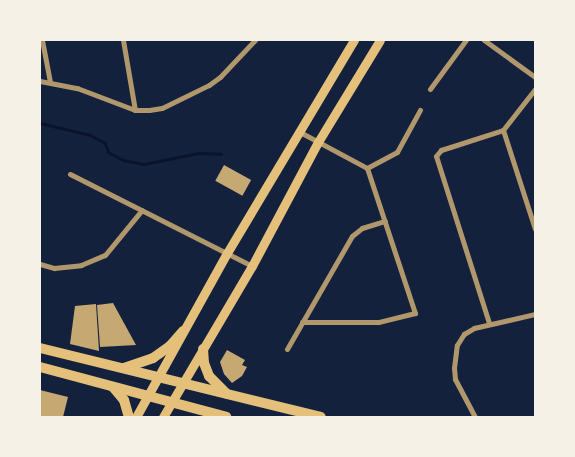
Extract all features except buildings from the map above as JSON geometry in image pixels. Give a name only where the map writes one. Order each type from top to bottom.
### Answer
[{"type":"main road","points":[[136,417],[227,253],[354,40]]},
{"type":"main road","points":[[163,417],[252,266],[318,142],[380,40]]},
{"type":"main road","points":[[119,368],[135,366],[153,358],[170,346],[183,331]]},
{"type":"main road","points":[[40,348],[321,417]]},
{"type":"main road","points":[[203,349],[204,362],[209,376],[230,396]]},
{"type":"main road","points":[[40,367],[226,417]]},
{"type":"main road","points":[[110,385],[124,400],[129,417]]},
{"type":"street","points":[[42,40],[50,82]]},
{"type":"street","points":[[124,40],[135,110]]},
{"type":"street","points":[[40,81],[77,88],[135,110],[162,108],[209,85],[220,77],[255,40]]},
{"type":"street","points":[[430,89],[466,40]]},
{"type":"street","points":[[484,40],[535,77]]},
{"type":"street","points":[[489,323],[436,156],[442,150],[504,130],[535,89]]},
{"type":"street","points":[[367,168],[397,152],[420,110]]},
{"type":"street","points":[[504,130],[535,229]]},
{"type":"street","points":[[298,131],[367,168],[415,313],[378,322],[302,322]]},
{"type":"street","points":[[70,174],[252,266]]},
{"type":"street","points":[[40,264],[54,268],[81,265],[105,255],[142,210]]},
{"type":"street","points":[[287,348],[352,236],[362,228],[385,221]]},
{"type":"street","points":[[475,417],[455,379],[457,345],[464,334],[474,328],[489,323],[535,314]]},
{"type":"waterway","points":[[40,123],[90,135],[105,143],[108,152],[123,160],[144,164],[198,153],[221,154]]}]
